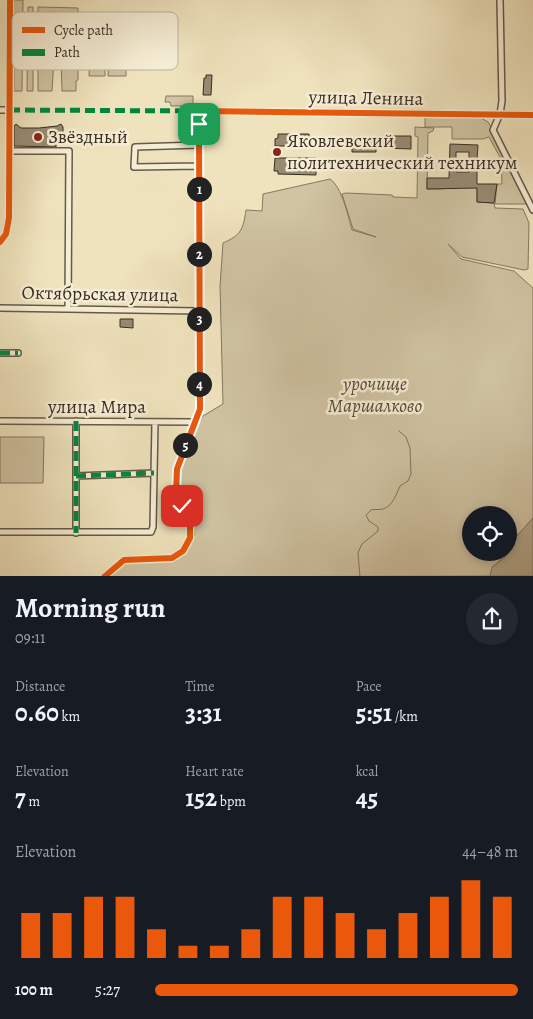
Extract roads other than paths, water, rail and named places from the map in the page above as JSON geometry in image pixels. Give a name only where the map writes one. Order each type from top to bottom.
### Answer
[{"type":"street","points":[[0,242],[6,234],[9,225],[10,0]]},
{"type":"street","points":[[500,0],[502,101],[500,114],[493,130],[533,210]]},
{"type":"street","points":[[0,110],[10,110]]},
{"type":"street","name":"улица Ленина","points":[[199,145],[199,111],[533,115]]},
{"type":"street","points":[[104,576],[124,560],[172,558],[182,551],[190,538],[190,526],[176,494],[177,469],[200,409],[199,145],[135,147],[134,167],[199,166]]},
{"type":"street","points":[[10,151],[69,152],[68,309]]},
{"type":"street","name":"Октябрьская улица","points":[[0,308],[199,310]]},
{"type":"street","points":[[0,353],[18,353]]},
{"type":"street","name":"улица Мира","points":[[0,421],[194,422]]},
{"type":"street","points":[[76,422],[76,533]]},
{"type":"street","points":[[0,532],[148,534],[153,527],[156,422]]},
{"type":"street","points":[[76,476],[154,473]]},
{"type":"waterway","points":[[360,576],[358,553],[362,544],[378,531],[378,527],[369,521],[366,515],[371,510],[383,509],[389,506],[400,486],[408,481],[411,474],[410,448],[406,437],[399,431]]},
{"type":"place","name":"Звёздный","points":[[38,137]]},
{"type":"place","name":"Яковлевский политехнический техникум","points":[[277,152]]},
{"type":"park label","name":"урочище Маршалково","points":[[375,395]]}]
